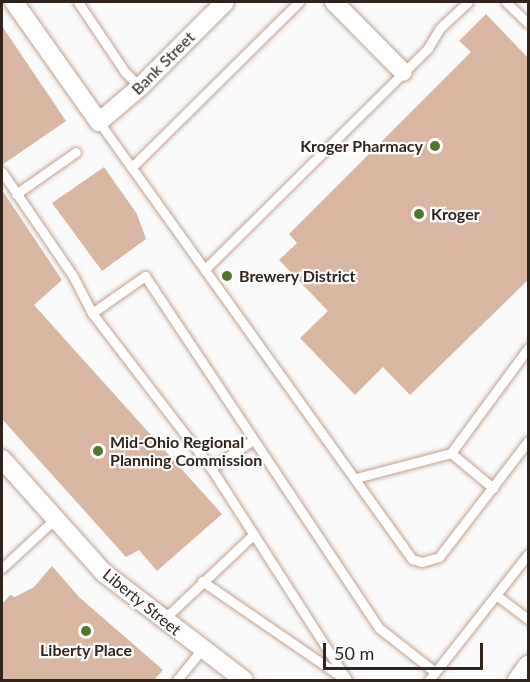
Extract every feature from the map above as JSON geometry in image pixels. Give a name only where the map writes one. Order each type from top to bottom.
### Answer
[{"type":"street","points":[[14,2],[99,122]]},
{"type":"street","name":"Bank Street","points":[[99,122],[140,87],[225,2]]},
{"type":"street","points":[[334,2],[403,72]]},
{"type":"street","name":"Liberty Street","points":[[2,459],[104,573],[244,681]]},
{"type":"street","points":[[517,681],[528,665]]},
{"type":"lane","points":[[78,2],[125,72],[140,87]]},
{"type":"lane","points":[[132,167],[299,2]]},
{"type":"lane","points":[[205,269],[403,72],[468,2]]},
{"type":"lane","points":[[506,2],[528,23]]},
{"type":"lane","points":[[99,122],[412,559],[422,562],[439,557],[528,441]]},
{"type":"lane","points":[[16,194],[76,152]]},
{"type":"lane","points":[[2,172],[73,276],[92,313],[211,468],[346,679]]},
{"type":"lane","points":[[92,313],[145,276],[379,628],[435,672]]},
{"type":"lane","points":[[356,478],[451,453],[528,348]]},
{"type":"lane","points":[[211,468],[253,440]]},
{"type":"lane","points":[[451,453],[494,488]]},
{"type":"lane","points":[[2,568],[55,519]]},
{"type":"lane","points":[[163,620],[254,534]]},
{"type":"lane","points":[[429,681],[528,554]]},
{"type":"lane","points":[[202,581],[346,679]]},
{"type":"lane","points":[[496,595],[528,619]]},
{"type":"lane","points":[[177,681],[202,649]]},
{"type":"building","name":"Kroger","points":[[486,14],[528,58],[528,280],[410,395],[383,367],[355,395],[300,338],[328,311],[279,260],[297,243],[289,234],[471,52],[459,41]]},
{"type":"building","points":[[2,26],[66,121],[2,165]]},
{"type":"building","points":[[104,167],[137,214],[146,239],[102,271],[52,203]]},
{"type":"building","points":[[2,190],[62,280],[34,305],[222,514],[157,571],[139,550],[126,557],[2,419]]},
{"type":"building","name":"Liberty Place","points":[[52,566],[79,597],[163,670],[153,681],[2,681],[2,604],[10,595],[15,597],[34,587]]},
{"type":"place","name":"Kroger Pharmacy","points":[[435,146]]},
{"type":"place","name":"Kroger","points":[[419,214]]},
{"type":"place","name":"Brewery District","points":[[227,276]]},
{"type":"place","name":"Mid-Ohio Regional Planning Commission","points":[[98,451]]},
{"type":"place","name":"Liberty Place","points":[[86,631]]}]
